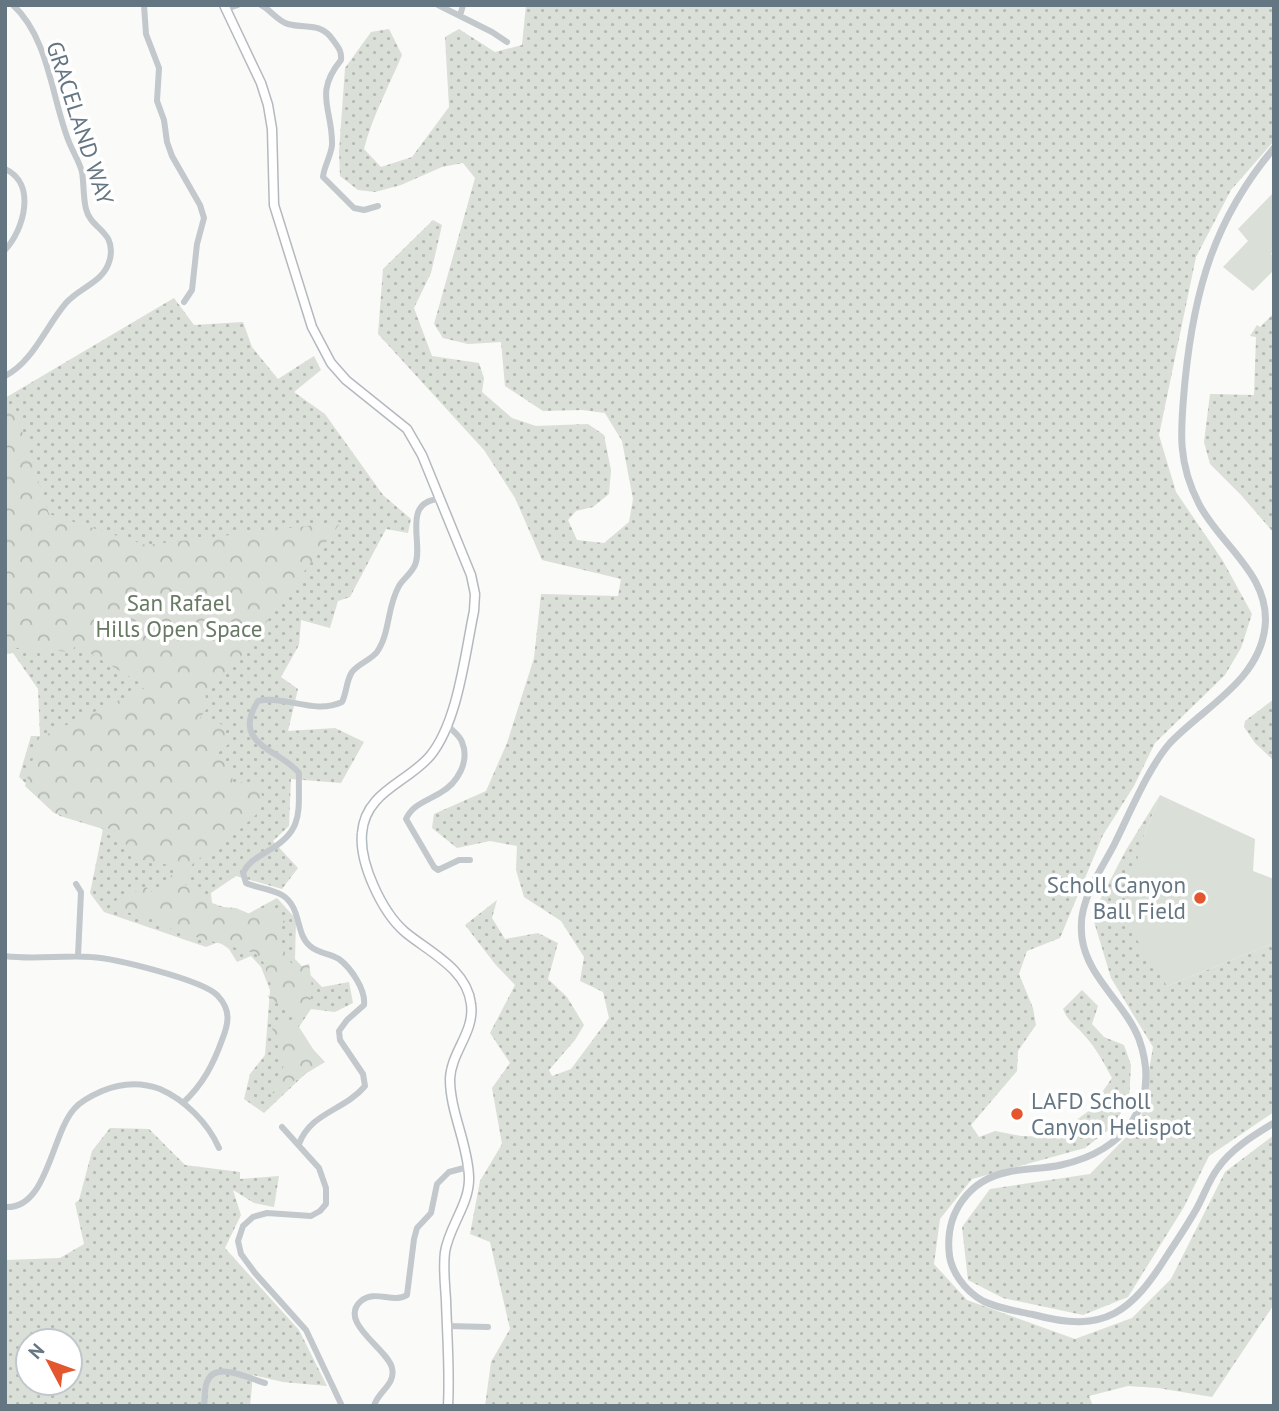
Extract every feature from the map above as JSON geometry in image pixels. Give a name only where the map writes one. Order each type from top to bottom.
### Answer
[{"type":"main road","points":[[225,7],[261,83],[268,105],[272,129],[274,205],[312,327],[331,363],[345,380],[407,429],[422,455],[471,575],[475,594],[474,611],[448,726],[429,757],[377,798],[367,813],[362,830],[362,851],[366,867],[392,918],[403,930],[455,970],[471,1003],[469,1029],[450,1075],[450,1087],[466,1146],[469,1185],[446,1250],[448,1406]]},
{"type":"street","name":"GRACELAND WAY","points":[[5,376],[18,368],[29,356],[66,303],[96,282],[107,269],[110,257],[110,242],[106,234],[86,212],[82,171],[69,142],[40,48],[25,19],[13,5]]},
{"type":"street","points":[[144,5],[146,34],[159,68],[158,101],[167,142],[204,218],[197,244],[192,290],[184,302]]},
{"type":"street","points":[[225,7],[239,5]]},
{"type":"street","points":[[261,5],[289,24],[321,28],[328,32],[340,49],[341,60],[328,78],[326,91],[332,142],[323,177],[354,208],[364,210],[378,206]]},
{"type":"street","points":[[438,5],[507,42]]},
{"type":"street","points":[[460,16],[463,5]]},
{"type":"street","points":[[1274,148],[1251,177],[1235,205],[1202,277],[1190,334],[1180,430],[1184,468],[1199,506],[1242,561],[1263,595],[1266,625],[1262,643],[1248,672],[1163,752],[1083,908],[1082,938],[1088,959],[1130,1020],[1142,1050],[1146,1080],[1144,1096],[1129,1127],[1117,1140],[1104,1148],[1058,1166],[993,1176],[972,1189],[956,1209],[951,1221],[948,1233],[950,1260],[962,1283],[984,1301],[1065,1322],[1082,1322],[1111,1315],[1124,1308],[1146,1287],[1194,1213],[1219,1166],[1245,1142],[1274,1123]]},
{"type":"street","points":[[5,169],[22,181],[24,192],[20,226],[15,239],[5,250]]},
{"type":"street","points":[[299,1144],[307,1127],[314,1120],[356,1097],[365,1086],[363,1074],[340,1040],[339,1031],[364,1005],[365,996],[338,958],[320,953],[307,944],[299,917],[290,902],[282,895],[246,883],[243,873],[248,863],[291,835],[298,818],[299,773],[293,765],[263,748],[254,737],[250,725],[251,712],[258,702],[269,699],[306,706],[342,702],[352,673],[361,662],[376,654],[398,587],[416,562],[417,514],[421,506],[432,499],[439,499]]},
{"type":"street","points":[[448,726],[462,740],[466,759],[462,769],[444,792],[416,806],[406,819],[438,870],[459,860],[470,860]]},
{"type":"street","points":[[76,884],[81,892],[78,956]]},
{"type":"street","points":[[5,956],[92,957],[130,964],[215,992],[227,1010],[229,1023],[210,1070],[198,1089],[183,1103]]},
{"type":"street","points":[[5,1207],[23,1203],[31,1198],[39,1186],[65,1122],[75,1107],[112,1087],[148,1085],[183,1103],[212,1133],[219,1149]]},
{"type":"street","points":[[282,1127],[319,1168],[326,1188],[326,1204],[311,1216],[267,1213],[253,1217],[243,1226],[238,1241],[241,1254],[255,1273],[306,1330],[342,1406]]},
{"type":"street","points":[[374,1406],[376,1399],[392,1378],[392,1368],[388,1358],[358,1328],[356,1308],[360,1302],[373,1295],[402,1298],[407,1295],[414,1239],[417,1228],[431,1213],[437,1184],[449,1172],[468,1167]]},
{"type":"street","points":[[447,1326],[488,1327]]},
{"type":"street","points":[[204,1406],[206,1384],[216,1372],[226,1372],[265,1383]]},
{"type":"green space","points":[[526,5],[1274,5],[1274,141],[1231,190],[1196,257],[1159,435],[1176,492],[1223,561],[1252,614],[1241,648],[1225,675],[1155,743],[1134,786],[1103,835],[1060,938],[1027,951],[1019,974],[1033,1008],[1036,1025],[1018,1051],[1017,1071],[971,1125],[979,1137],[995,1131],[1021,1136],[1053,1137],[1090,1110],[1112,1078],[1092,1045],[1063,1009],[1082,990],[1098,1006],[1092,1024],[1104,1037],[1124,1045],[1131,1065],[1129,1101],[1111,1128],[1085,1148],[972,1179],[940,1219],[934,1264],[967,1300],[1075,1339],[1132,1318],[1171,1279],[1225,1172],[1274,1135],[1273,1306],[1212,1397],[1128,1386],[1089,1396],[1093,1406],[485,1406],[491,1362],[510,1329],[490,1242],[470,1234],[480,1181],[502,1144],[492,1088],[510,1063],[490,1033],[515,985],[465,925],[497,900],[492,918],[505,939],[538,933],[558,943],[548,979],[567,997],[584,1025],[575,1040],[549,1070],[552,1076],[571,1069],[609,1018],[603,992],[580,981],[584,957],[561,921],[524,897],[516,870],[517,846],[490,841],[457,848],[432,828],[434,814],[486,791],[507,743],[534,658],[541,594],[618,596],[621,579],[542,560],[515,498],[484,450],[378,334],[383,269],[433,220],[442,225],[431,273],[414,308],[432,356],[479,363],[484,378],[482,392],[512,418],[536,426],[588,424],[604,435],[611,470],[609,494],[593,507],[576,511],[568,520],[577,540],[604,543],[629,522],[633,499],[622,441],[605,413],[582,410],[543,411],[505,386],[501,342],[468,344],[443,338],[434,324],[475,178],[463,163],[442,167],[401,185],[375,192],[358,190],[340,176],[339,152],[345,68],[371,32],[389,29],[402,55],[376,113],[364,149],[381,167],[412,157],[449,107],[445,37],[459,29],[495,52],[522,45]]},
{"type":"green space","points":[[1274,192],[1274,250],[1271,254],[1274,256],[1274,270],[1253,291],[1223,267],[1248,241],[1238,229]]},
{"type":"green space","points":[[174,298],[194,325],[243,322],[252,347],[278,379],[314,356],[321,370],[294,392],[325,414],[383,495],[411,519],[408,533],[386,529],[350,597],[338,601],[330,628],[301,620],[299,645],[281,677],[298,689],[288,731],[335,728],[364,742],[341,783],[291,779],[289,826],[273,841],[298,868],[282,889],[236,876],[211,893],[212,903],[246,915],[277,898],[296,919],[295,959],[322,987],[349,982],[353,1003],[335,1012],[311,1009],[299,1027],[320,1060],[264,1113],[244,1099],[250,1074],[265,1055],[270,990],[261,967],[251,956],[237,962],[229,949],[219,942],[206,947],[104,912],[90,893],[103,829],[60,816],[19,777],[31,736],[40,736],[38,689],[13,653],[5,654],[5,398]]},
{"type":"green space","points":[[1274,313],[1274,533],[1210,464],[1204,442],[1210,394],[1254,395],[1256,337],[1250,336],[1257,325],[1260,327]]},
{"type":"green space","name":"San Rafael Hills Open Space","points":[[14,407],[49,514],[146,545],[341,522],[236,663],[206,691],[208,707],[200,718],[221,724],[231,742],[218,753],[229,766],[233,782],[260,782],[262,797],[258,813],[229,839],[194,862],[180,883],[192,886],[209,906],[236,908],[250,914],[265,909],[274,910],[285,922],[277,926],[286,956],[292,964],[299,967],[309,964],[312,986],[310,999],[296,1031],[325,1062],[272,1094],[284,1065],[272,1028],[298,1017],[267,996],[273,995],[265,964],[255,953],[174,931],[156,917],[111,910],[113,902],[146,887],[154,894],[179,867],[138,859],[114,830],[54,813],[25,786],[39,738],[147,687],[76,645],[71,652],[5,647],[5,409]]},
{"type":"green space","points":[[1274,699],[1274,761],[1255,743],[1244,727],[1245,721]]},
{"type":"green space","points":[[1160,795],[1142,841],[1167,986],[1274,943],[1274,1112],[1209,1156],[1184,1207],[1128,1297],[1083,1315],[1003,1298],[968,1280],[962,1227],[990,1189],[1090,1174],[1140,1123],[1153,1047],[1111,978],[1092,915],[1126,850]]},
{"type":"green space","name":"Scholl Canyon Ball Field","points":[[1160,795],[1255,839],[1253,871],[1274,879],[1274,943],[1167,986],[1122,917],[1142,841]]},
{"type":"green space","points":[[110,1128],[149,1129],[185,1165],[240,1172],[240,1179],[279,1176],[274,1207],[254,1203],[233,1190],[241,1215],[225,1248],[299,1330],[327,1386],[283,1382],[253,1375],[250,1406],[5,1406],[5,1260],[60,1258],[84,1244],[75,1203],[79,1200],[92,1151]]},
{"type":"place","name":"Scholl Canyon Ball Field","points":[[1200,898]]},
{"type":"place","name":"LAFD Scholl Canyon Helispot","points":[[1017,1114]]}]
